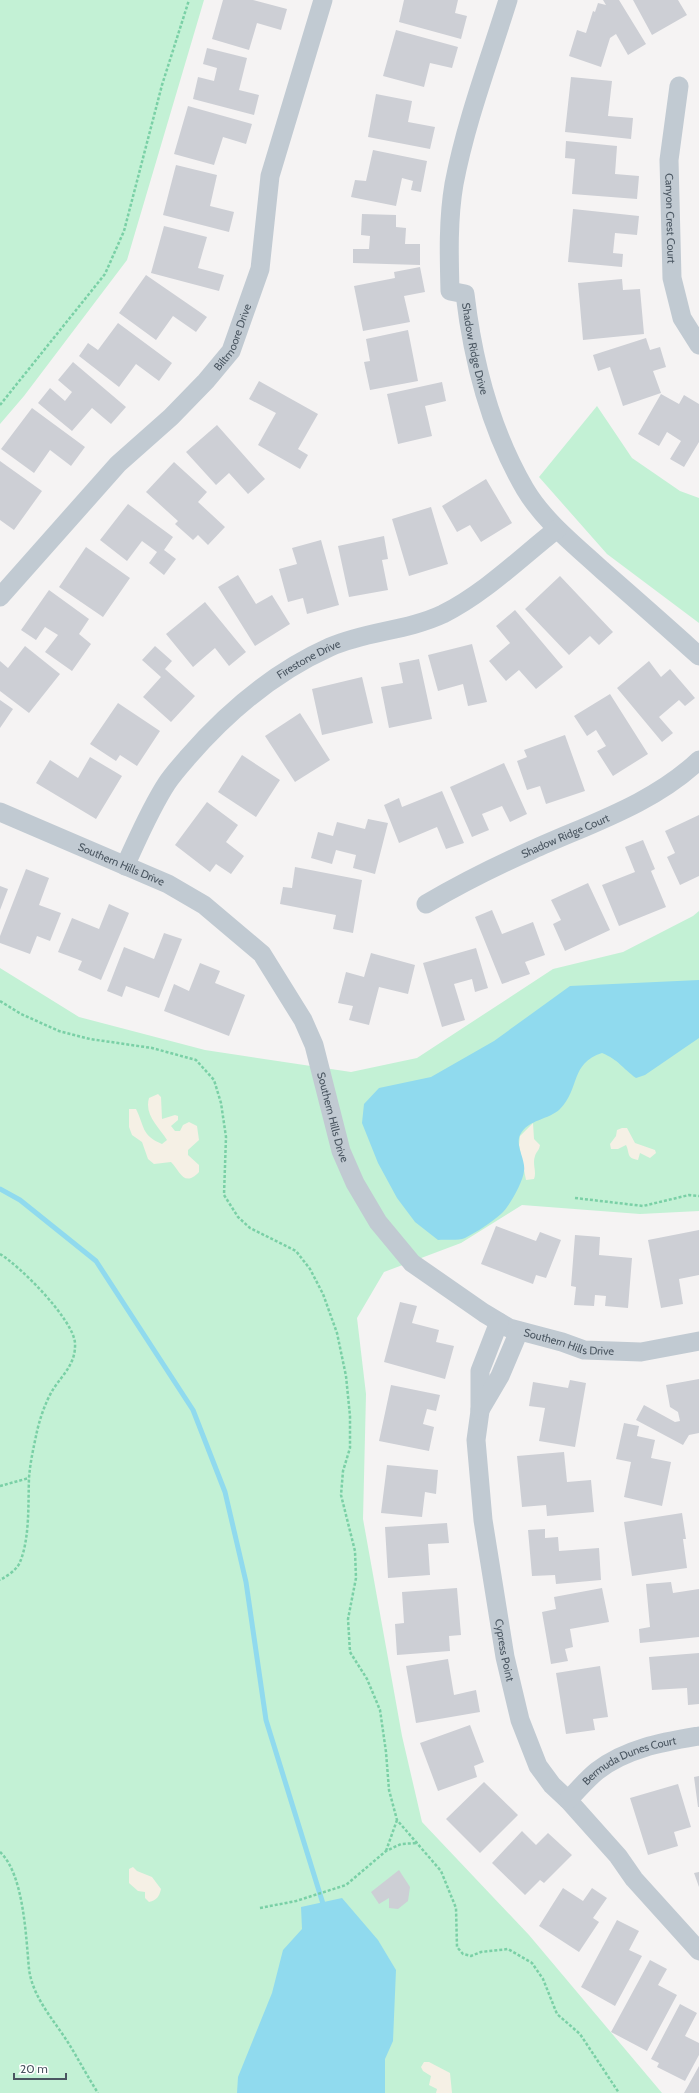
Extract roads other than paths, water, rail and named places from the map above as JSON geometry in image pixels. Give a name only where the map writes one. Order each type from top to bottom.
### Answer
[{"type":"street","name":"Biltmoore Drive","points":[[0,597],[118,464],[171,417],[206,381],[231,352],[260,269],[270,176],[323,0]]},
{"type":"street","name":"Shadow Ridge Drive","points":[[508,0],[465,136],[454,185],[450,220],[450,291],[465,294],[470,335],[480,381],[498,432],[526,490],[557,529]]},
{"type":"street","name":"Canyon Crest Court","points":[[679,86],[669,160],[672,278],[682,318],[688,330],[699,345]]},
{"type":"street","points":[[557,529],[699,656]]},
{"type":"street","name":"Firestone Drive","points":[[125,866],[148,816],[168,782],[201,742],[239,704],[272,679],[331,647],[421,623],[443,614],[474,595],[557,529]]},
{"type":"street","name":"Shadow Ridge Court","points":[[426,904],[530,850],[625,810],[683,775],[699,760]]},
{"type":"street","name":"Southern Hills Drive","points":[[0,812],[168,884],[204,905],[262,954],[303,1020],[314,1046],[341,1151],[355,1183],[378,1222],[412,1263],[499,1322],[519,1331],[562,1342],[584,1350],[641,1352],[699,1341]]},
{"type":"street","name":"Cypress Point","points":[[499,1322],[480,1371],[480,1411],[476,1440],[483,1520],[505,1657],[520,1720],[538,1766],[552,1785],[568,1800],[618,1856],[634,1879],[699,1951]]},
{"type":"street","name":"Cypress Point","points":[[480,1411],[500,1376],[519,1331]]},
{"type":"street","name":"Bermuda Dunes Court","points":[[568,1800],[597,1771],[634,1751],[657,1744],[699,1736]]},
{"type":"water","points":[[699,980],[699,1038],[645,1075],[636,1078],[617,1061],[602,1053],[592,1057],[585,1063],[576,1077],[566,1101],[560,1109],[528,1126],[520,1135],[519,1144],[524,1162],[523,1176],[515,1194],[501,1214],[489,1224],[474,1233],[465,1238],[459,1239],[438,1240],[415,1222],[397,1198],[378,1163],[362,1123],[364,1104],[379,1088],[431,1077],[494,1041],[570,986]]},
{"type":"water","points":[[342,1898],[378,1940],[396,1970],[393,2041],[385,2059],[385,2093],[237,2093],[238,2077],[272,1993],[283,1950],[302,1929],[301,1907]]},
{"type":"waterway","points":[[0,1189],[20,1200],[96,1261],[193,1410],[225,1492],[246,1582],[266,1720],[324,1907]]}]
